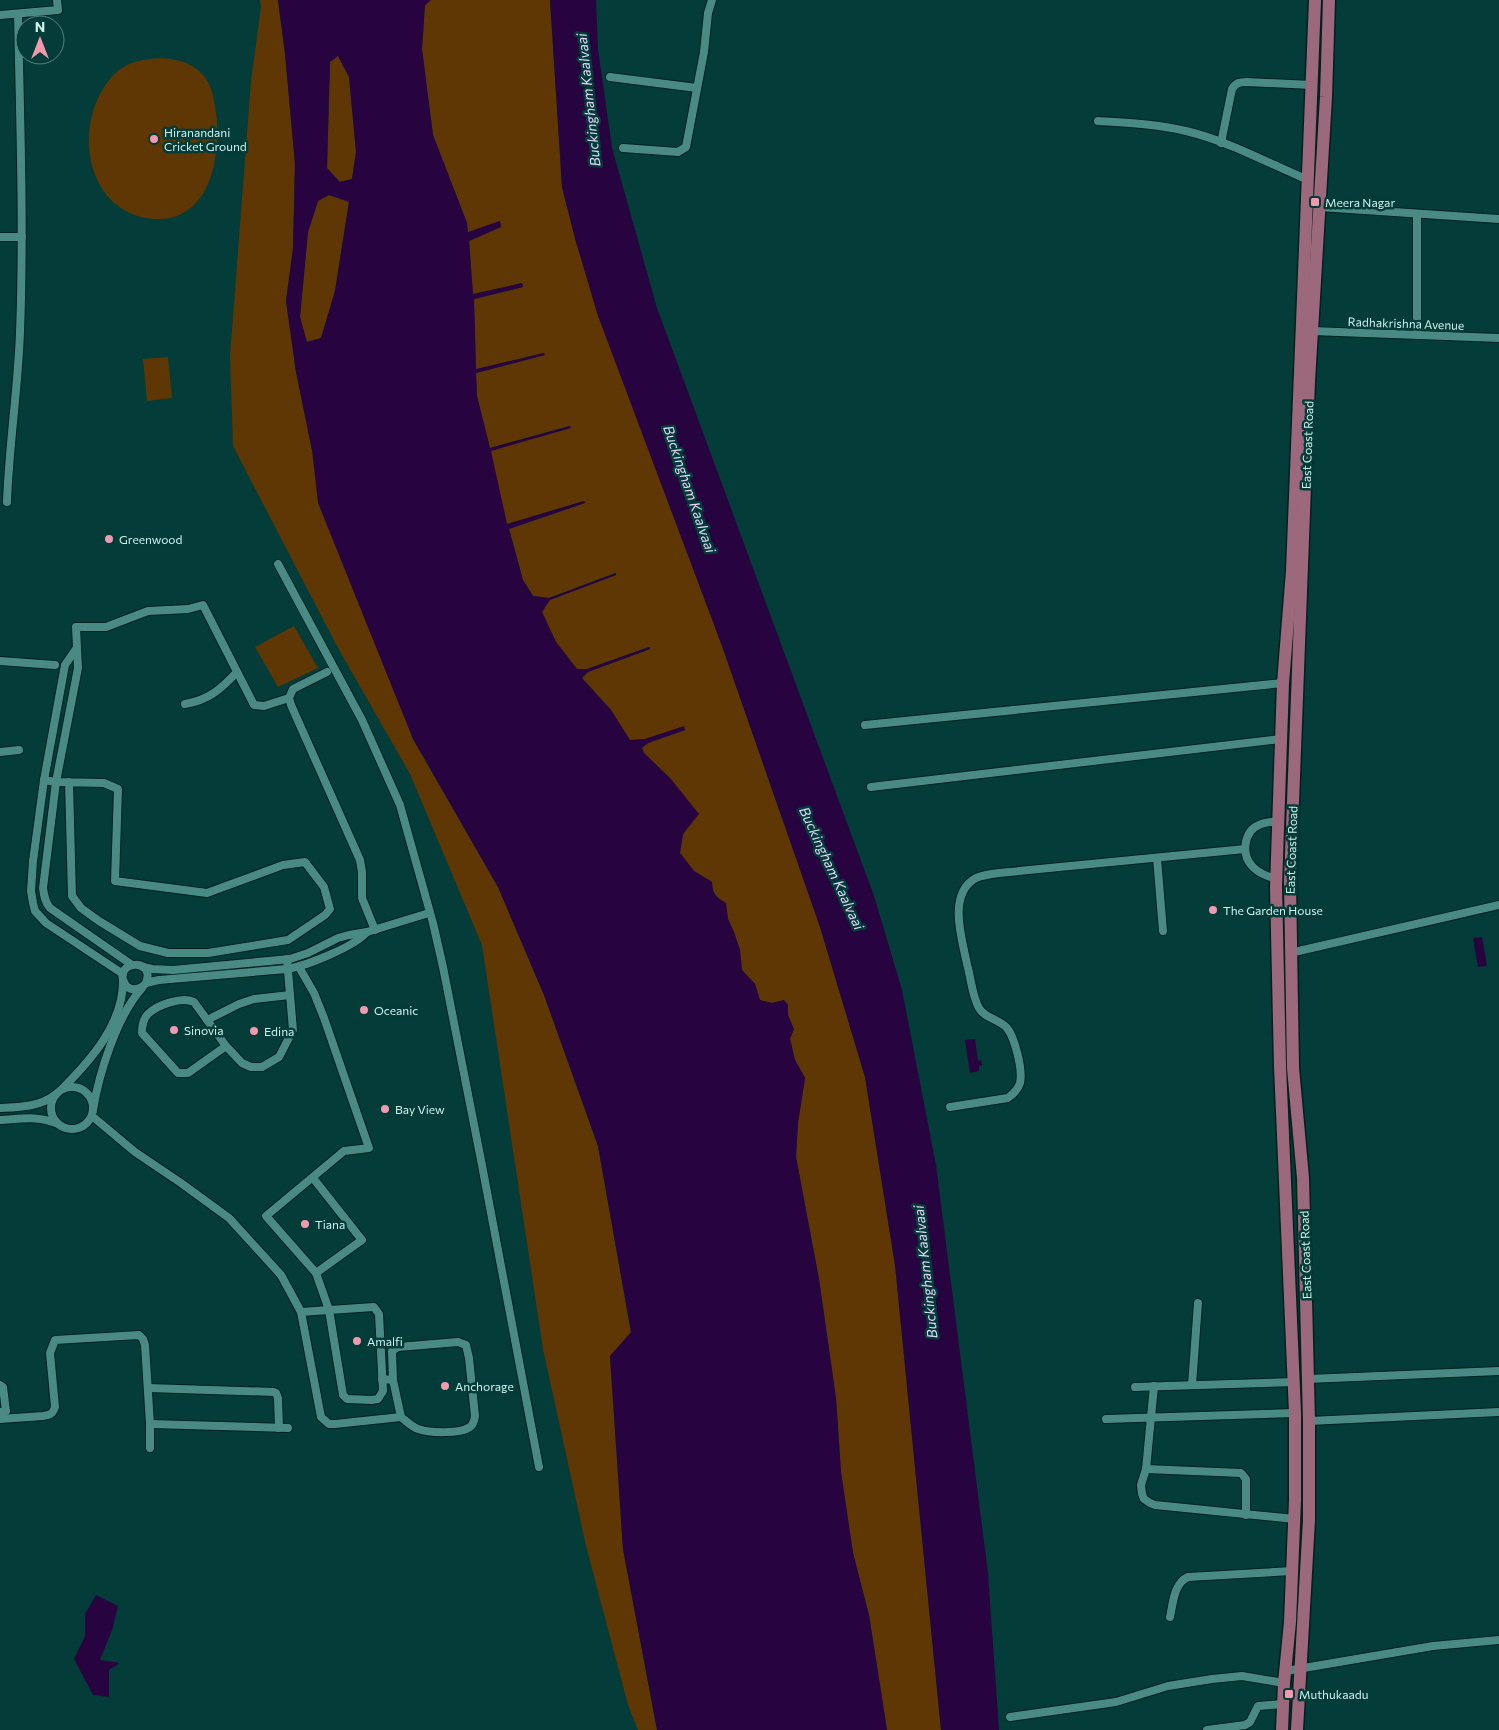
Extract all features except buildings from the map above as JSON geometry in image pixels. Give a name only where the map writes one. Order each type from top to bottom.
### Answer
[{"type":"main road","name":"East Coast Road","points":[[1282,1730],[1295,1519],[1295,1382],[1280,1066],[1276,879],[1283,683],[1292,571],[1315,0]]},
{"type":"main road","name":"East Coast Road","points":[[1297,1730],[1309,1520],[1309,1421],[1303,1178],[1293,1068],[1290,851],[1312,331],[1326,97],[1329,0]]},
{"type":"street","points":[[0,15],[58,10],[57,0]]},
{"type":"street","points":[[623,148],[678,152],[686,146],[704,52],[708,13],[712,0]]},
{"type":"street","points":[[7,502],[4,473],[20,334],[22,237],[18,14]]},
{"type":"street","points":[[610,78],[698,88]]},
{"type":"street","points":[[1220,142],[1232,89],[1235,84],[1247,82],[1312,85]]},
{"type":"street","points":[[1098,121],[1147,125],[1186,131],[1220,142],[1308,180]]},
{"type":"street","points":[[1319,207],[1499,219]]},
{"type":"street","points":[[1416,214],[1417,335]]},
{"type":"street","points":[[0,237],[22,237]]},
{"type":"street","name":"Radhakrishna Avenue","points":[[1312,331],[1499,338]]},
{"type":"street","points":[[278,564],[362,720],[400,805],[443,967],[539,1467]]},
{"type":"street","points":[[289,698],[264,706],[254,705],[203,604],[188,609],[148,611],[106,627],[76,627],[78,668],[56,782],[43,888],[46,903],[50,908],[132,964],[152,969],[173,970],[287,959],[308,953],[338,938],[371,931],[429,913]]},
{"type":"street","points":[[76,649],[65,664],[44,780],[33,861],[31,891],[33,904],[35,911],[46,923],[90,952],[123,978],[125,985],[136,990],[159,980],[299,967],[321,959],[359,940],[371,931]]},
{"type":"street","points":[[0,661],[54,665]]},
{"type":"street","points":[[185,704],[200,702],[212,695],[224,686],[237,672]]},
{"type":"street","points":[[326,672],[293,689],[289,698],[360,860],[362,898],[371,931]]},
{"type":"street","points":[[865,725],[1283,683]]},
{"type":"street","points":[[871,787],[1281,740]]},
{"type":"street","points":[[0,752],[19,750]]},
{"type":"street","points":[[44,780],[56,782],[69,782],[104,782],[118,789],[115,882],[207,893],[284,865],[305,862],[324,887],[330,909],[325,915],[288,940],[208,953],[168,953],[140,946],[81,908],[72,896],[69,782]]},
{"type":"street","points":[[1276,879],[1265,875],[1252,866],[1248,861],[1245,849],[1249,833],[1253,828],[1258,825],[1278,821]]},
{"type":"street","points":[[950,1107],[1008,1098],[1020,1085],[1014,1040],[1007,1028],[1000,1022],[983,1014],[976,1002],[959,926],[962,894],[967,886],[976,879],[998,873],[1245,849]]},
{"type":"street","points":[[1157,858],[1163,931]]},
{"type":"street","points":[[1290,953],[1499,905]]},
{"type":"street","points":[[90,952],[100,942]]},
{"type":"street","points":[[226,1046],[188,1073],[178,1073],[142,1033],[142,1025],[148,1014],[172,1001],[190,1000],[194,1002],[226,1046],[242,1063],[251,1068],[262,1068],[279,1057],[293,1030],[287,959]]},
{"type":"street","points":[[60,1125],[53,1117],[52,1101],[89,1059],[106,1035],[119,1008],[125,969],[132,964]]},
{"type":"street","points":[[0,1120],[38,1118],[66,1128],[76,1128],[86,1124],[92,1113],[98,1082],[112,1043],[129,1008],[145,985],[148,975],[141,966]]},
{"type":"street","points":[[299,967],[308,981],[324,1018],[370,1148],[344,1151],[266,1216],[316,1273],[329,1310],[344,1396],[347,1399],[378,1399],[383,1391],[379,1314],[376,1309],[374,1307],[329,1310],[301,1312]]},
{"type":"street","points":[[207,1020],[239,1004],[254,999],[290,995]]},
{"type":"street","points":[[0,1108],[40,1103],[60,1091],[72,1087],[82,1090],[90,1098],[92,1113],[135,1152],[182,1183],[229,1218],[280,1274],[301,1312],[321,1417],[325,1421],[335,1424],[401,1417],[417,1428],[435,1432],[458,1431],[469,1428],[474,1423],[475,1416],[466,1345],[458,1342],[398,1347],[392,1351],[393,1380],[401,1417]]},
{"type":"street","points":[[313,1178],[362,1240],[316,1273]]},
{"type":"street","points":[[1192,1385],[1198,1303]]},
{"type":"street","points":[[0,1419],[50,1415],[53,1413],[55,1407],[50,1353],[56,1340],[139,1335],[145,1345],[150,1448]]},
{"type":"street","points":[[1308,1379],[1499,1371]]},
{"type":"street","points":[[382,1380],[393,1380]]},
{"type":"street","points":[[1135,1387],[1295,1382]]},
{"type":"street","points":[[0,1385],[3,1387],[6,1411],[0,1412]]},
{"type":"street","points":[[1154,1386],[1146,1469],[1141,1485],[1142,1494],[1150,1503],[1295,1519]]},
{"type":"street","points":[[148,1388],[274,1392],[278,1398],[283,1428],[150,1424]]},
{"type":"street","points":[[1309,1421],[1499,1412]]},
{"type":"street","points":[[1106,1419],[1152,1416],[1295,1413]]},
{"type":"street","points":[[1146,1469],[1241,1473],[1246,1479],[1246,1515]]},
{"type":"street","points":[[1170,1617],[1178,1586],[1182,1580],[1188,1577],[1292,1572]]},
{"type":"street","points":[[1010,1717],[1116,1702],[1168,1686],[1212,1678],[1242,1676],[1285,1677],[1300,1668],[1432,1646],[1499,1640]]},
{"type":"street","points":[[1207,1730],[1245,1725],[1250,1722],[1258,1706],[1283,1704]]},
{"type":"shaded area","points":[[260,0],[278,0],[285,54],[295,164],[293,248],[286,301],[296,372],[312,450],[413,739],[498,887],[544,995],[598,1146],[631,1333],[610,1356],[623,1549],[657,1730],[638,1730],[628,1705],[586,1546],[543,1349],[482,945],[410,774],[338,648],[233,446],[230,356],[251,81],[261,7]]},
{"type":"shaded area","points":[[431,0],[550,0],[562,187],[576,242],[722,646],[820,927],[865,1077],[895,1265],[941,1730],[887,1730],[869,1615],[853,1553],[841,1472],[836,1398],[819,1279],[796,1157],[798,1123],[805,1078],[795,1060],[790,1038],[794,1029],[788,1015],[788,1005],[784,1000],[772,1003],[760,1001],[755,984],[742,970],[740,950],[728,919],[726,904],[716,895],[712,882],[694,871],[680,853],[683,834],[692,820],[681,792],[670,778],[643,753],[642,748],[648,743],[685,730],[684,727],[645,739],[630,740],[611,710],[582,678],[588,672],[650,649],[649,647],[587,669],[577,669],[556,642],[542,612],[549,600],[616,575],[615,573],[549,598],[533,596],[523,580],[509,529],[585,503],[584,501],[507,524],[490,451],[570,427],[490,448],[477,396],[476,373],[544,355],[543,353],[476,370],[474,299],[523,287],[522,283],[473,295],[469,241],[501,227],[500,221],[468,233],[467,223],[433,135],[422,49],[425,5]]},
{"type":"shaded area","points":[[338,56],[349,77],[356,152],[352,179],[339,182],[327,168],[330,61]]},
{"type":"shaded area","name":"Hiranandani Cricket Ground","points":[[162,58],[187,63],[206,79],[214,101],[217,142],[210,180],[202,196],[190,209],[175,217],[155,219],[134,214],[116,205],[103,190],[94,173],[90,154],[89,133],[93,113],[100,94],[112,76],[118,70],[131,63],[146,59]]},
{"type":"shaded area","points":[[329,195],[349,201],[335,291],[321,338],[306,342],[300,317],[308,232],[318,201]]},
{"type":"shaded area","points":[[168,357],[172,398],[147,401],[143,359]]},
{"type":"shaded area","points":[[294,626],[318,668],[278,687],[255,647]]},
{"type":"water","points":[[278,0],[431,0],[425,5],[422,49],[433,135],[467,223],[468,232],[500,221],[501,227],[469,241],[473,294],[522,283],[523,287],[474,299],[476,369],[544,353],[545,355],[476,373],[477,396],[490,448],[570,426],[571,428],[491,451],[507,524],[584,501],[585,503],[509,529],[523,580],[533,596],[549,598],[616,573],[616,575],[550,600],[542,612],[556,642],[577,669],[587,669],[649,647],[650,649],[588,672],[582,678],[611,710],[630,740],[645,739],[684,726],[685,730],[648,743],[642,748],[644,753],[670,778],[699,814],[683,834],[680,853],[694,871],[712,882],[715,895],[726,903],[728,919],[740,950],[742,970],[755,984],[760,1000],[772,1003],[784,1000],[788,1005],[788,1015],[794,1029],[790,1039],[795,1060],[805,1078],[798,1123],[796,1157],[819,1279],[836,1398],[841,1472],[853,1553],[869,1615],[887,1730],[657,1730],[623,1549],[610,1356],[631,1332],[598,1146],[544,995],[498,887],[413,739],[318,503],[312,450],[296,372],[286,301],[293,248],[295,164]],"holes":[[[338,56],[349,77],[356,152],[352,179],[340,182],[327,168],[330,62]],[[329,195],[349,202],[335,291],[321,338],[307,342],[300,317],[308,232],[318,201]]]},
{"type":"water","name":"Buckingham Kaalvaai","points":[[550,0],[596,0],[598,49],[612,148],[657,308],[874,896],[902,990],[936,1165],[988,1573],[999,1730],[941,1730],[895,1265],[865,1077],[820,927],[722,646],[598,316],[576,242],[562,187]]},
{"type":"water","points":[[1482,937],[1487,966],[1478,967],[1473,938]]},
{"type":"water","points":[[975,1039],[978,1061],[981,1060],[982,1065],[979,1066],[979,1071],[970,1073],[965,1040]]},
{"type":"water","points":[[96,1595],[118,1606],[112,1630],[100,1660],[120,1663],[109,1670],[109,1697],[93,1695],[74,1659],[85,1636],[85,1614]]},
{"type":"place","name":"Hiranandani Cricket Ground","points":[[154,139]]},
{"type":"place","name":"Meera Nagar","points":[[1315,202]]},
{"type":"place","name":"Greenwood","points":[[109,539]]},
{"type":"place","name":"The Garden House","points":[[1213,910]]},
{"type":"place","name":"Oceanic","points":[[364,1010]]},
{"type":"place","name":"Sinovia","points":[[174,1030]]},
{"type":"place","name":"Edina","points":[[254,1031]]},
{"type":"place","name":"Bay View","points":[[385,1109]]},
{"type":"place","name":"Tiana","points":[[305,1224]]},
{"type":"place","name":"Amalfi","points":[[357,1341]]},
{"type":"place","name":"Anchorage","points":[[445,1386]]},
{"type":"place","name":"Muthukaadu","points":[[1289,1694]]}]
